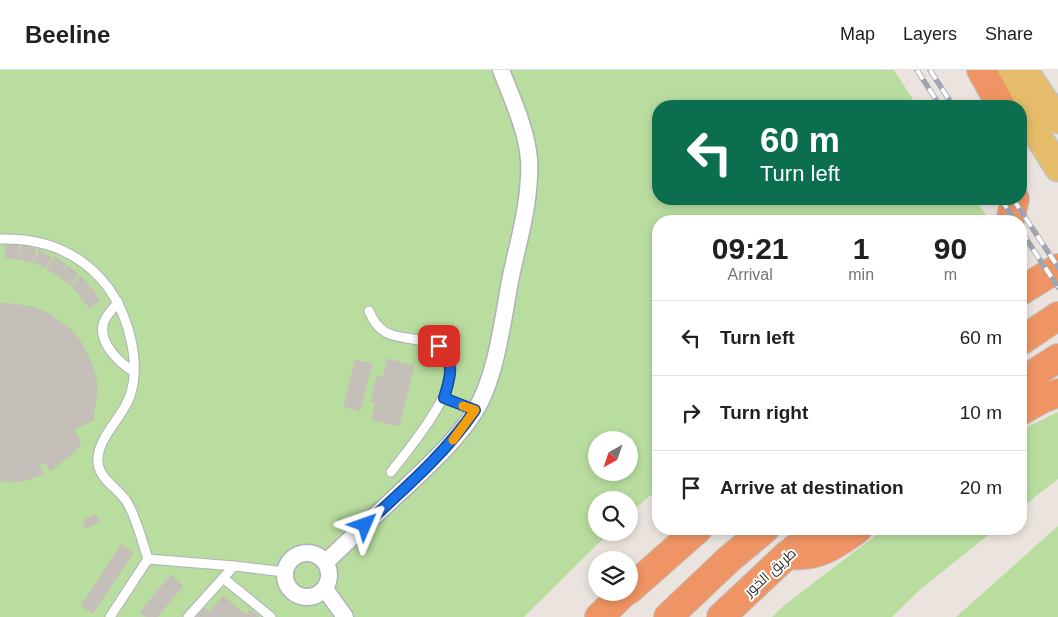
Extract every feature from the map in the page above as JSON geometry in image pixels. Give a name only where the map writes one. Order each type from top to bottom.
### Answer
[{"type":"highway","points":[[981,70],[998,100]]},
{"type":"highway","points":[[1027,287],[1058,268]]},
{"type":"highway","points":[[1027,336],[1058,316]]},
{"type":"highway","points":[[1027,378],[1058,358]]},
{"type":"highway","points":[[1027,408],[1058,393]]},
{"type":"highway","points":[[638,582],[691,535]]},
{"type":"highway","points":[[668,617],[728,560],[758,535]]},
{"type":"highway","name":"طريق الخور","points":[[721,617],[787,554],[812,535]]},
{"type":"highway","points":[[787,554],[798,556],[819,553],[849,535]]},
{"type":"highway","points":[[599,617],[616,601]]},
{"type":"main road","points":[[995,70],[1015,100]]},
{"type":"main road","points":[[1024,70],[1058,120]]},
{"type":"main road","points":[[1027,119],[1058,168]]},
{"type":"street","points":[[326,562],[431,463],[455,437],[475,410],[484,393],[495,355],[526,205],[529,179],[529,159],[525,137],[501,70]]},
{"type":"street","points":[[302,553],[315,554],[326,562],[330,578],[325,589],[315,597],[308,598],[296,594],[287,585],[285,572],[290,560],[302,553]]},
{"type":"street","points":[[325,589],[345,617]]},
{"type":"lane","points":[[0,239],[30,240],[46,243],[64,251],[94,272],[108,285],[118,302],[127,322],[133,350],[134,372],[130,395],[121,415],[100,446],[98,466],[103,476],[127,502],[148,559]]},
{"type":"lane","points":[[118,302],[103,324],[102,331],[108,345],[119,360],[134,372]]},
{"type":"lane","points":[[369,311],[374,322],[382,331],[393,337],[432,343],[439,346],[447,354],[450,363],[450,378],[444,398],[431,419],[391,472]]},
{"type":"lane","points":[[444,398],[475,410]]},
{"type":"lane","points":[[148,559],[285,572]]},
{"type":"lane","points":[[110,617],[148,559]]},
{"type":"lane","points":[[188,617],[234,566]]},
{"type":"lane","points":[[224,578],[271,617]]},
{"type":"green space","points":[[0,70],[894,70],[913,100],[652,100],[652,205],[979,205],[986,215],[652,215],[652,494],[638,506],[638,491],[588,491],[588,541],[601,541],[591,551],[588,551],[588,554],[524,617],[0,617]]},
{"type":"green space","points":[[1058,412],[1058,479],[1027,503],[1027,427]]},
{"type":"green space","points":[[1058,526],[1058,617],[956,617]]},
{"type":"green space","points":[[876,535],[988,535],[923,587],[892,617],[772,617],[786,604]]},
{"type":"building","points":[[6,244],[19,246],[18,259],[5,257]]},
{"type":"building","points":[[22,246],[36,249],[33,262],[19,259]]},
{"type":"building","points":[[39,251],[51,257],[45,268],[34,262]]},
{"type":"building","points":[[54,257],[66,264],[59,276],[47,269]]},
{"type":"building","points":[[68,266],[78,274],[70,285],[59,276]]},
{"type":"building","points":[[81,276],[90,286],[80,295],[71,286]]},
{"type":"building","points":[[91,288],[100,300],[89,308],[80,296]]},
{"type":"building","points":[[0,304],[33,307],[46,312],[69,328],[79,339],[91,362],[96,377],[97,392],[93,420],[74,429],[81,444],[71,455],[50,471],[46,462],[39,465],[44,474],[22,481],[8,482],[0,481]]},
{"type":"building","points":[[387,359],[414,366],[399,426],[372,419],[376,402],[371,401],[377,376],[383,378]]},
{"type":"building","points":[[355,360],[372,364],[360,411],[344,406]]},
{"type":"building","points":[[94,515],[98,517],[99,522],[87,528],[85,527],[83,524],[84,520]]},
{"type":"building","points":[[121,545],[133,553],[93,613],[81,606]]},
{"type":"building","points":[[171,575],[183,586],[157,617],[146,617],[140,612]]},
{"type":"building","points":[[223,596],[246,615],[250,610],[259,617],[197,617],[205,608],[209,612]]},
{"type":"railway","points":[[917,70],[936,100]]},
{"type":"railway","points":[[930,70],[949,100]]},
{"type":"railway","points":[[1005,205],[1011,215]]},
{"type":"railway","points":[[1017,205],[1024,215]]},
{"type":"railway","points":[[1027,220],[1058,267]]},
{"type":"railway","points":[[1027,240],[1058,287]]},
{"type":"slow traffic","points":[[453,440],[475,410],[463,406]]},
{"type":"route","points":[[365,525],[431,463],[465,425],[475,410],[444,398],[450,378],[450,363],[447,354],[439,346]]}]
